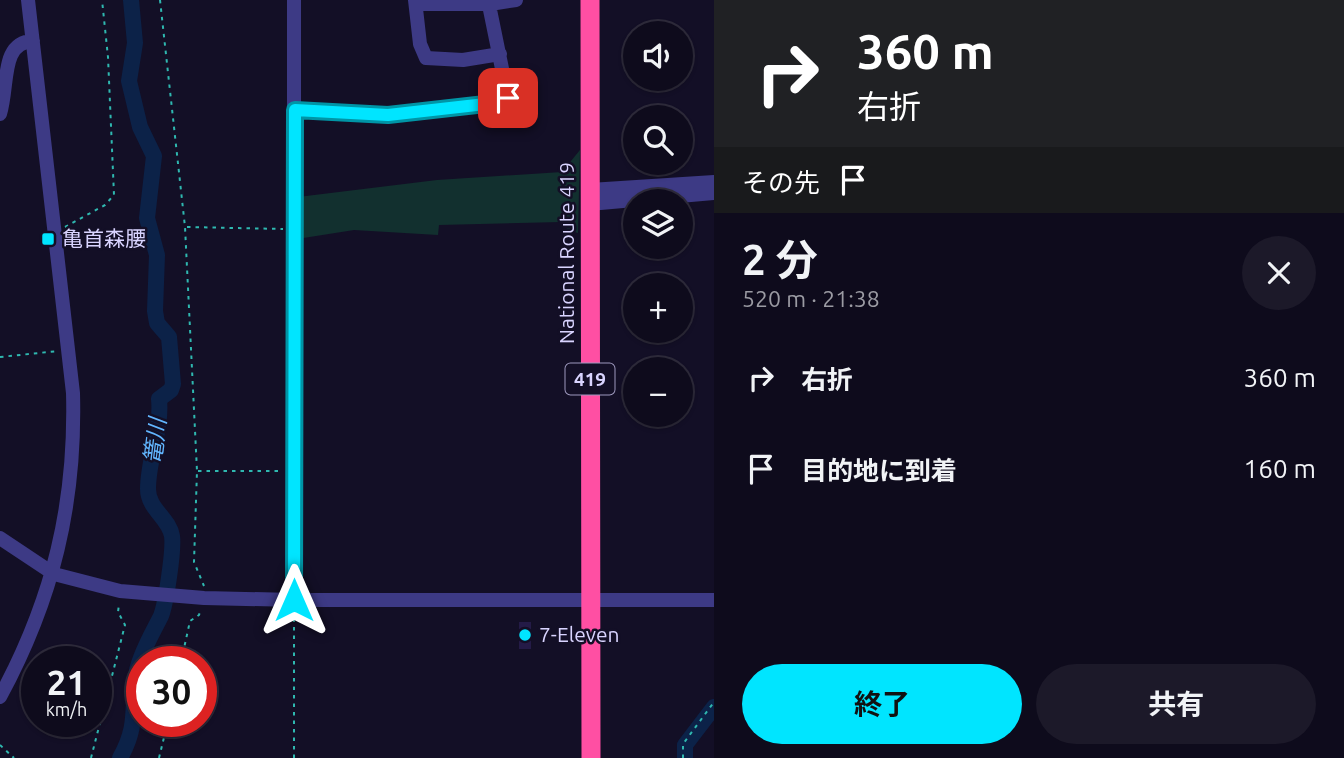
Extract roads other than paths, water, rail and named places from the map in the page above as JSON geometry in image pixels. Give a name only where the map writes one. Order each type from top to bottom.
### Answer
[{"type":"highway","name":"National Route 419","points":[[590,0],[591,758]]},
{"type":"street","points":[[0,697],[24,651],[54,574],[65,518],[74,447],[68,350],[28,0]]},
{"type":"street","points":[[294,0],[294,600]]},
{"type":"street","points":[[500,54],[463,60],[426,58],[420,44],[415,2],[516,0]]},
{"type":"street","points":[[295,110],[388,115],[503,102],[508,98],[489,2]]},
{"type":"street","points":[[0,114],[5,92],[4,67],[11,46],[18,41],[33,41]]},
{"type":"street","points":[[589,197],[714,182]]},
{"type":"street","points":[[589,197],[714,193]]},
{"type":"street","points":[[0,538],[54,574],[80,583],[127,591],[198,597],[294,600],[714,600]]},
{"type":"waterway","name":"篭川","points":[[120,758],[130,734],[139,663],[163,609],[172,543],[170,530],[151,502],[148,489],[159,422],[159,399],[171,390],[173,384],[169,337],[157,323],[155,311],[157,255],[147,218],[154,156],[140,127],[129,81],[135,43],[131,0]]},
{"type":"waterway","points":[[685,758],[685,745],[714,707]]},
{"type":"place","name":"亀首森腰","points":[[48,239]]},
{"type":"place","name":"7-Eleven","points":[[525,635]]}]
